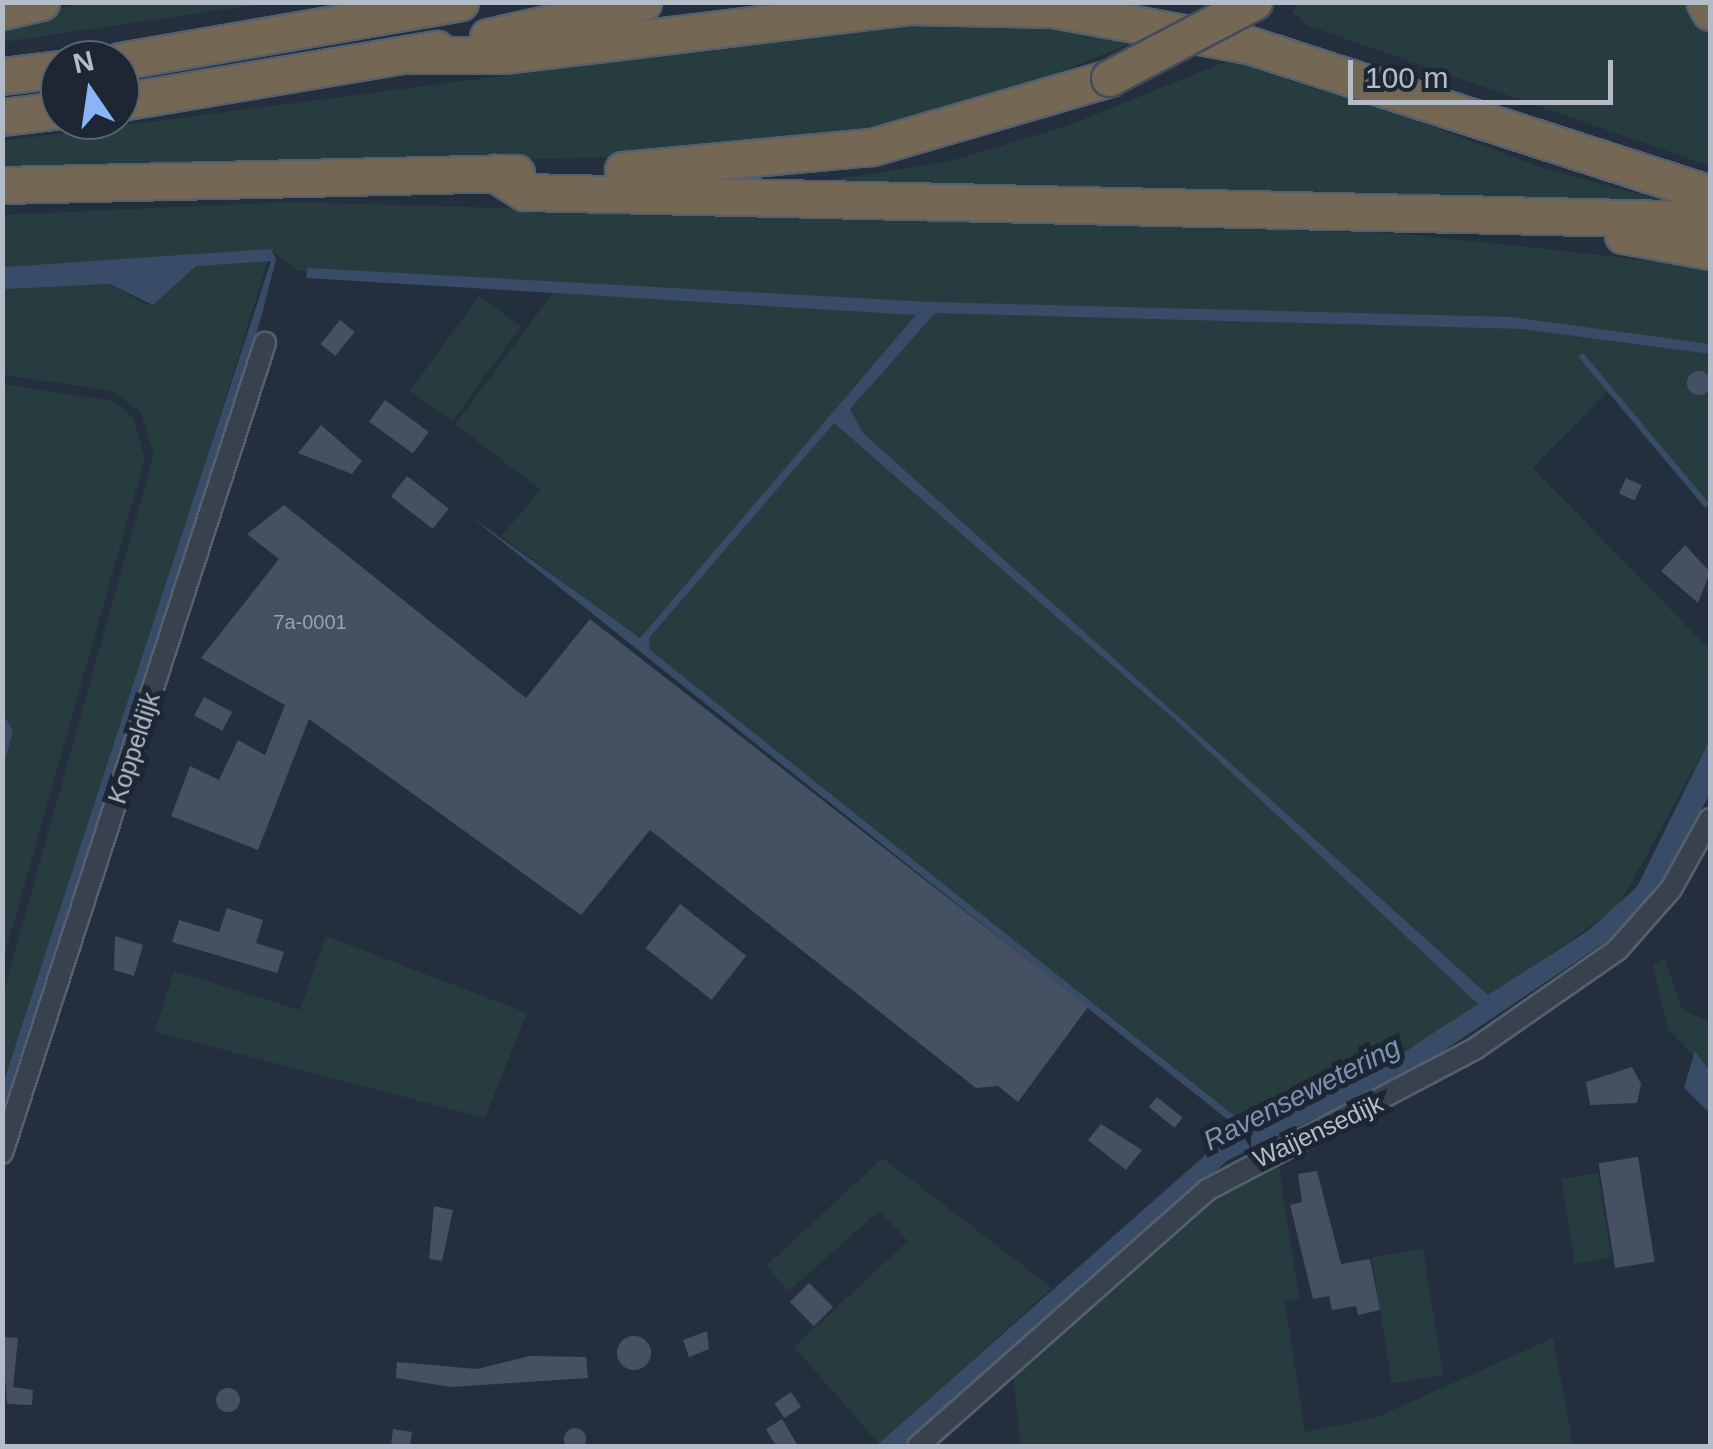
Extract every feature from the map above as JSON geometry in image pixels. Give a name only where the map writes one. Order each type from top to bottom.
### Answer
[{"type":"highway","points":[[2,11],[41,2]]},
{"type":"highway","points":[[140,58],[460,2]]},
{"type":"highway","points":[[140,99],[414,55],[643,2]]},
{"type":"highway","points":[[2,185],[494,174],[833,154],[958,129],[1109,78],[1254,2]]},
{"type":"highway","points":[[1705,2],[1710,12]]},
{"type":"highway","points":[[414,55],[505,55],[893,8],[1053,9],[1252,46],[1710,194]]},
{"type":"highway","points":[[2,76],[40,71]]},
{"type":"highway","points":[[2,117],[40,112]]},
{"type":"highway","points":[[494,174],[525,192],[1710,220]]},
{"type":"highway","points":[[1488,215],[1710,251]]},
{"type":"street","name":"Koppeldijk","points":[[2,1153],[266,343]]},
{"type":"street","name":"Waijensedijk","points":[[918,1446],[1207,1190],[1460,1058],[1617,950],[1671,888],[1710,818]]},
{"type":"green space","points":[[1303,2],[1690,3],[1710,36],[1710,166],[1306,25],[1292,11]]},
{"type":"green space","points":[[84,3],[268,3],[3,42],[2,21]]},
{"type":"green space","points":[[956,17],[1153,34],[933,124],[670,156],[3,170],[2,141],[40,136],[40,140],[140,140],[140,123]]},
{"type":"green space","points":[[1243,55],[1548,170],[1681,205],[825,181],[947,162],[1064,127]]},
{"type":"green space","points":[[291,202],[1396,233],[1710,267],[1710,508],[1608,391],[1533,468],[1710,650],[1710,739],[1618,907],[1431,1037],[1243,1125],[639,645],[853,393],[638,639],[501,536],[541,490],[455,424],[553,293],[913,312],[916,319],[930,302],[297,271],[271,250],[3,267],[2,215]]},
{"type":"green space","points":[[269,257],[130,709],[3,1084],[3,994],[154,454],[141,413],[114,391],[3,375],[3,288],[110,284],[147,305],[195,266]]},
{"type":"green space","points":[[479,296],[521,327],[452,421],[410,391]]},
{"type":"green space","points":[[3,384],[113,401],[133,418],[145,458],[3,961]]},
{"type":"green space","points":[[326,936],[527,1013],[485,1118],[155,1032],[174,971],[300,1010]]},
{"type":"green space","points":[[1664,958],[1682,1009],[1710,1023],[1710,1072],[1669,1031],[1653,966]]},
{"type":"green space","points":[[1277,1155],[1299,1298],[1285,1302],[1305,1432],[1375,1418],[1553,1338],[1573,1446],[1021,1446],[1013,1375],[1217,1192]]},
{"type":"green space","points":[[883,1158],[1052,1288],[879,1444],[794,1347],[908,1241],[879,1211],[789,1291],[766,1266]]},
{"type":"green space","points":[[1598,1173],[1611,1258],[1575,1264],[1561,1179]]},
{"type":"green space","points":[[1423,1249],[1443,1375],[1392,1384],[1372,1257]]},
{"type":"water","points":[[271,249],[276,259],[261,318],[3,1109],[3,1084],[271,261],[196,266],[153,305],[110,284],[5,289],[3,267]]},
{"type":"water","points":[[308,268],[931,302],[1511,317],[1710,344],[1710,354],[1523,329],[935,313],[850,409],[863,433],[1488,995],[1589,930],[1637,887],[1710,739],[1710,793],[1669,872],[1619,933],[1409,1074],[1228,1160],[903,1446],[876,1446],[1237,1127],[470,516],[640,638],[916,315],[306,278]],"holes":[[[834,423],[1181,725],[1478,1004],[1401,1054],[1243,1123],[650,650],[649,638]]]},
{"type":"water","points":[[1583,353],[1710,504],[1705,508],[1578,357]]},
{"type":"water","points":[[3,714],[13,731],[3,767]]},
{"type":"water","points":[[1695,1051],[1710,1072],[1710,1113],[1684,1088]]},
{"type":"building","points":[[340,320],[355,332],[335,356],[320,344]]},
{"type":"building","points":[[1699,371],[1711,383],[1699,395],[1687,383]]},
{"type":"building","points":[[385,400],[429,432],[413,454],[369,422]]},
{"type":"building","points":[[321,425],[362,461],[352,474],[298,453]]},
{"type":"building","points":[[407,476],[449,509],[433,529],[391,496]]},
{"type":"building","points":[[1626,478],[1642,485],[1635,500],[1619,494]]},
{"type":"building","points":[[284,505],[526,698],[590,619],[1088,1007],[1018,1102],[998,1086],[976,1088],[650,830],[581,915],[309,719],[258,850],[171,816],[190,766],[219,780],[238,740],[265,755],[285,705],[201,658],[279,559],[247,534]]},
{"type":"building","points":[[1685,545],[1710,572],[1698,603],[1661,571]]},
{"type":"building","points":[[204,697],[232,712],[222,731],[194,716]]},
{"type":"building","points":[[680,904],[746,956],[712,1000],[646,948]]},
{"type":"building","points":[[227,908],[263,920],[256,943],[284,952],[277,973],[172,942],[179,920],[219,932]]},
{"type":"building","points":[[115,936],[143,945],[134,976],[114,970]]},
{"type":"building","points":[[1632,1067],[1641,1084],[1637,1103],[1590,1105],[1586,1082]]},
{"type":"building","points":[[1157,1097],[1183,1118],[1174,1128],[1149,1107]]},
{"type":"building","points":[[1101,1124],[1142,1150],[1126,1170],[1088,1140]]},
{"type":"building","points":[[1638,1157],[1655,1262],[1615,1268],[1598,1163]]},
{"type":"building","points":[[1317,1171],[1341,1264],[1370,1259],[1380,1310],[1358,1315],[1356,1306],[1332,1310],[1329,1296],[1313,1299],[1290,1205],[1302,1202],[1298,1174]]},
{"type":"building","points":[[434,1206],[453,1210],[442,1261],[429,1259]]},
{"type":"building","points":[[809,1283],[833,1307],[814,1326],[790,1302]]},
{"type":"building","points":[[707,1331],[709,1349],[689,1357],[683,1340]]},
{"type":"building","points":[[634,1336],[646,1341],[651,1353],[646,1365],[634,1370],[622,1365],[617,1353],[622,1341]]},
{"type":"building","points":[[2,1337],[18,1338],[13,1387],[33,1390],[32,1405],[7,1404]]},
{"type":"building","points":[[530,1356],[586,1357],[588,1378],[451,1387],[396,1378],[397,1362],[477,1369]]},
{"type":"building","points":[[228,1388],[240,1400],[228,1412],[216,1400]]},
{"type":"building","points":[[791,1392],[801,1407],[784,1418],[774,1403]]},
{"type":"building","points":[[782,1419],[798,1446],[776,1446],[766,1429]]},
{"type":"building","points":[[575,1428],[583,1431],[583,1447],[575,1450],[567,1447],[564,1439],[567,1431]]},
{"type":"building","points":[[393,1429],[412,1432],[410,1446],[391,1446]]},
{"type":"water label","name":"Ravensewetering","points":[[1302,1094]]}]
